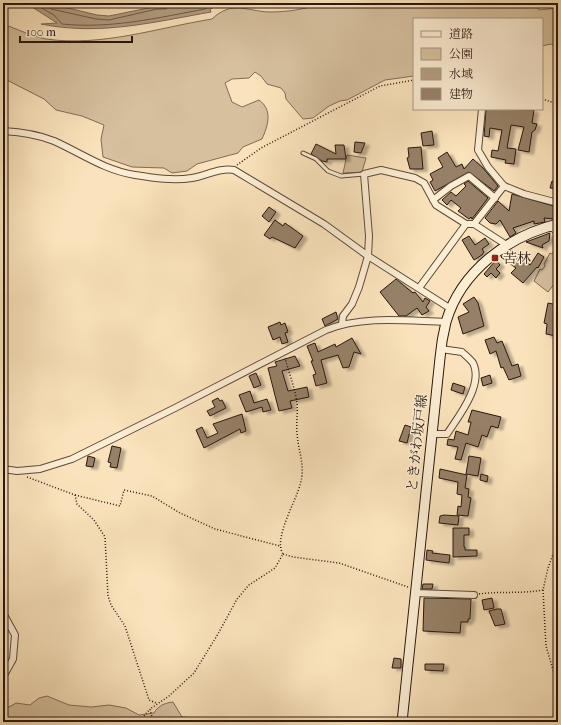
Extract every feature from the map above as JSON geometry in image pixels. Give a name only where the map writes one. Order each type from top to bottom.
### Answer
[{"type":"main road","name":"ときがわ坂戸線","points":[[402,722],[441,349],[446,322],[462,289],[492,255],[506,244],[534,230],[553,225]]},
{"type":"street","points":[[482,110],[478,150],[488,167],[504,186],[524,194],[558,203]]},
{"type":"street","points":[[3,131],[36,134],[54,141],[94,162],[133,175],[175,180],[193,178],[230,169],[324,224],[368,256],[451,309]]},
{"type":"street","points":[[342,324],[343,316],[352,304],[359,287],[368,256],[369,236],[364,174],[381,170],[415,178],[424,183],[436,205],[466,224],[474,224],[506,244]]},
{"type":"street","points":[[433,200],[451,186],[469,176],[495,198]]},
{"type":"street","points":[[474,224],[504,186]]},
{"type":"street","points":[[419,288],[466,224]]},
{"type":"street","points":[[3,469],[17,471],[40,469],[72,459],[326,330],[342,324],[373,321],[446,322]]},
{"type":"street","points":[[432,434],[446,434],[472,394],[474,384],[473,364],[462,352],[441,349]]},
{"type":"street","points":[[416,591],[474,595]]},
{"type":"street","points":[[3,613],[15,635],[13,660],[3,677]]},
{"type":"lane","points":[[303,153],[316,159],[328,171],[341,176],[364,174]]},
{"type":"lane","points":[[553,225],[558,234]]},
{"type":"path","points":[[230,169],[261,148],[380,86],[413,80]]},
{"type":"path","points":[[543,99],[558,104]]},
{"type":"path","points":[[3,325],[6,339],[7,359],[3,382]]},
{"type":"path","points":[[283,554],[280,546],[290,508],[300,485],[303,472],[297,433],[297,402],[284,352]]},
{"type":"path","points":[[17,471],[28,478],[75,495],[120,506],[124,490],[152,496],[180,513],[215,529],[280,546]]},
{"type":"path","points":[[75,495],[77,504],[94,520],[105,537],[108,596],[111,605],[125,626],[149,700],[156,704]]},
{"type":"path","points":[[558,541],[548,568],[543,590],[546,646],[558,687]]},
{"type":"path","points":[[283,554],[293,557],[339,563],[416,591]]},
{"type":"path","points":[[144,722],[144,716],[150,709],[169,696],[194,673],[237,599],[249,585],[275,568],[283,554]]},
{"type":"path","points":[[474,595],[543,590]]},
{"type":"path","points":[[150,709],[153,722]]},
{"type":"green space","points":[[324,3],[536,3],[539,10],[558,8],[558,48],[551,44],[543,46],[543,18],[413,18],[413,76],[385,80],[347,100],[340,101],[329,106],[313,118],[303,119],[286,99],[285,93],[281,88],[267,84],[261,76],[255,72],[249,78],[232,79],[225,83],[232,102],[242,107],[259,100],[266,108],[268,118],[262,139],[243,147],[238,153],[197,164],[187,171],[172,173],[164,168],[132,167],[103,157],[101,139],[104,125],[82,116],[56,110],[44,99],[3,78],[3,24],[46,39],[87,41],[108,39],[212,19],[219,13],[233,8],[277,12],[310,7]]},
{"type":"green space","points":[[347,155],[366,158],[362,172],[343,173]]},
{"type":"green space","points":[[558,244],[558,279],[548,292],[534,281],[540,269],[542,270],[545,266],[544,264],[550,253],[552,254]]},
{"type":"green space","points":[[47,696],[69,705],[91,707],[109,705],[126,708],[139,715],[154,713],[157,708],[162,705],[173,702],[182,717],[209,719],[216,722],[3,722],[3,704],[9,707],[16,703],[30,705],[39,698]]},
{"type":"water","points":[[21,3],[47,3],[97,15],[109,16],[173,3],[224,3],[210,9],[211,12],[169,20],[126,26],[84,29],[41,24],[57,23],[29,5]]},
{"type":"water","points":[[239,3],[305,3],[290,7],[281,7]]},
{"type":"building","points":[[486,110],[534,110],[532,123],[537,124],[535,130],[532,132],[529,152],[518,150],[524,127],[511,125],[507,148],[516,149],[514,164],[505,163],[506,160],[491,157],[492,150],[498,151],[502,130],[490,128],[489,137],[484,136]]},
{"type":"building","points":[[432,131],[434,145],[423,146],[421,133]]},
{"type":"building","points":[[355,142],[365,143],[361,153],[354,152]]},
{"type":"building","points":[[316,144],[336,154],[335,145],[344,145],[346,159],[327,159],[327,162],[322,161],[311,154]]},
{"type":"building","points":[[421,147],[423,169],[410,169],[407,158],[409,157],[408,148]]},
{"type":"building","points":[[447,152],[456,167],[462,164],[464,169],[473,159],[483,168],[498,186],[494,191],[469,172],[435,191],[430,182],[433,180],[430,174],[443,167],[438,158]]},
{"type":"building","points":[[468,181],[488,198],[472,219],[471,217],[469,219],[458,211],[461,208],[451,200],[447,205],[442,200],[451,192],[456,196],[466,186],[464,184]]},
{"type":"building","points":[[552,181],[558,182],[558,189],[550,188]]},
{"type":"building","points":[[512,194],[557,207],[555,219],[544,218],[545,222],[534,224],[534,221],[513,228],[516,233],[510,237],[500,220],[496,224],[490,223],[485,218],[498,201],[509,211]]},
{"type":"building","points":[[269,207],[276,212],[269,222],[262,216]]},
{"type":"building","points":[[275,220],[283,226],[285,223],[303,236],[295,248],[272,237],[270,239],[264,235]]},
{"type":"building","points":[[550,233],[549,241],[542,245],[543,248],[526,242]]},
{"type":"building","points":[[469,236],[475,245],[485,238],[489,244],[482,249],[484,252],[482,255],[474,260],[462,240]]},
{"type":"building","points":[[512,250],[530,265],[538,253],[544,257],[538,268],[537,267],[523,283],[511,273],[516,268],[501,257]]},
{"type":"building","points":[[496,260],[500,265],[496,269],[500,273],[496,278],[491,273],[487,277],[484,274]]},
{"type":"building","points":[[396,279],[413,293],[415,292],[423,302],[425,298],[430,301],[426,307],[429,311],[422,315],[417,308],[406,316],[399,316],[380,292]]},
{"type":"building","points":[[474,297],[478,303],[484,326],[463,334],[458,317],[469,312],[463,304]]},
{"type":"building","points":[[548,303],[558,305],[556,336],[546,334],[547,324],[544,323]]},
{"type":"building","points":[[336,312],[338,319],[325,326],[322,319]]},
{"type":"building","points":[[280,322],[281,325],[285,323],[288,332],[285,333],[288,342],[282,344],[280,337],[273,340],[268,327]]},
{"type":"building","points":[[494,337],[497,343],[502,341],[512,366],[518,364],[521,376],[509,380],[503,367],[501,368],[496,351],[490,354],[485,340]]},
{"type":"building","points":[[352,338],[361,354],[354,352],[349,367],[343,368],[338,355],[321,360],[327,383],[316,386],[313,375],[316,374],[307,346],[315,343],[318,352],[335,344],[336,347]]},
{"type":"building","points":[[295,356],[300,366],[282,371],[288,391],[307,387],[309,397],[290,401],[292,408],[279,411],[268,368],[277,366],[275,362]]},
{"type":"building","points":[[256,373],[261,385],[254,388],[249,376]]},
{"type":"building","points":[[490,375],[492,383],[483,386],[481,378]]},
{"type":"building","points":[[453,383],[465,387],[463,394],[451,390]]},
{"type":"building","points":[[250,391],[254,403],[267,399],[271,410],[263,412],[262,407],[246,412],[239,395]]},
{"type":"building","points":[[218,398],[220,401],[222,400],[226,408],[210,416],[207,411],[215,407],[212,401]]},
{"type":"building","points":[[472,410],[501,417],[498,428],[491,426],[487,437],[482,435],[478,447],[466,443],[461,460],[455,459],[458,447],[447,445],[448,439],[454,440],[456,431],[468,435],[471,422],[468,422]]},
{"type":"building","points":[[242,414],[246,431],[241,433],[240,429],[204,448],[196,430],[202,427],[207,438],[218,433],[213,424]]},
{"type":"building","points":[[405,425],[411,427],[407,443],[399,441]]},
{"type":"building","points":[[112,446],[121,448],[117,468],[110,467],[111,463],[108,462]]},
{"type":"building","points":[[88,456],[95,458],[93,467],[86,466]]},
{"type":"building","points":[[469,456],[481,458],[478,476],[466,474]]},
{"type":"building","points":[[440,469],[467,475],[465,488],[469,489],[468,497],[471,498],[468,516],[457,515],[458,506],[461,507],[462,495],[457,494],[458,482],[439,478]]},
{"type":"building","points":[[481,474],[488,476],[487,482],[480,480]]},
{"type":"building","points":[[440,516],[459,516],[458,525],[439,523]]},
{"type":"building","points":[[453,528],[469,528],[469,535],[464,535],[464,547],[465,550],[477,550],[477,556],[453,557]]},
{"type":"building","points":[[427,550],[433,551],[432,553],[450,555],[449,563],[426,560]]},
{"type":"building","points":[[423,584],[433,584],[432,589],[422,589]]},
{"type":"building","points":[[424,598],[471,599],[470,619],[468,619],[468,622],[461,622],[460,633],[423,631]]},
{"type":"building","points":[[492,598],[494,608],[484,610],[482,600]]},
{"type":"building","points":[[501,609],[505,624],[495,626],[489,611]]},
{"type":"building","points":[[394,658],[401,659],[401,668],[392,668]]},
{"type":"building","points":[[425,664],[444,664],[443,671],[425,670]]},
{"type":"place","name":"苦林","points":[[495,258]]}]
